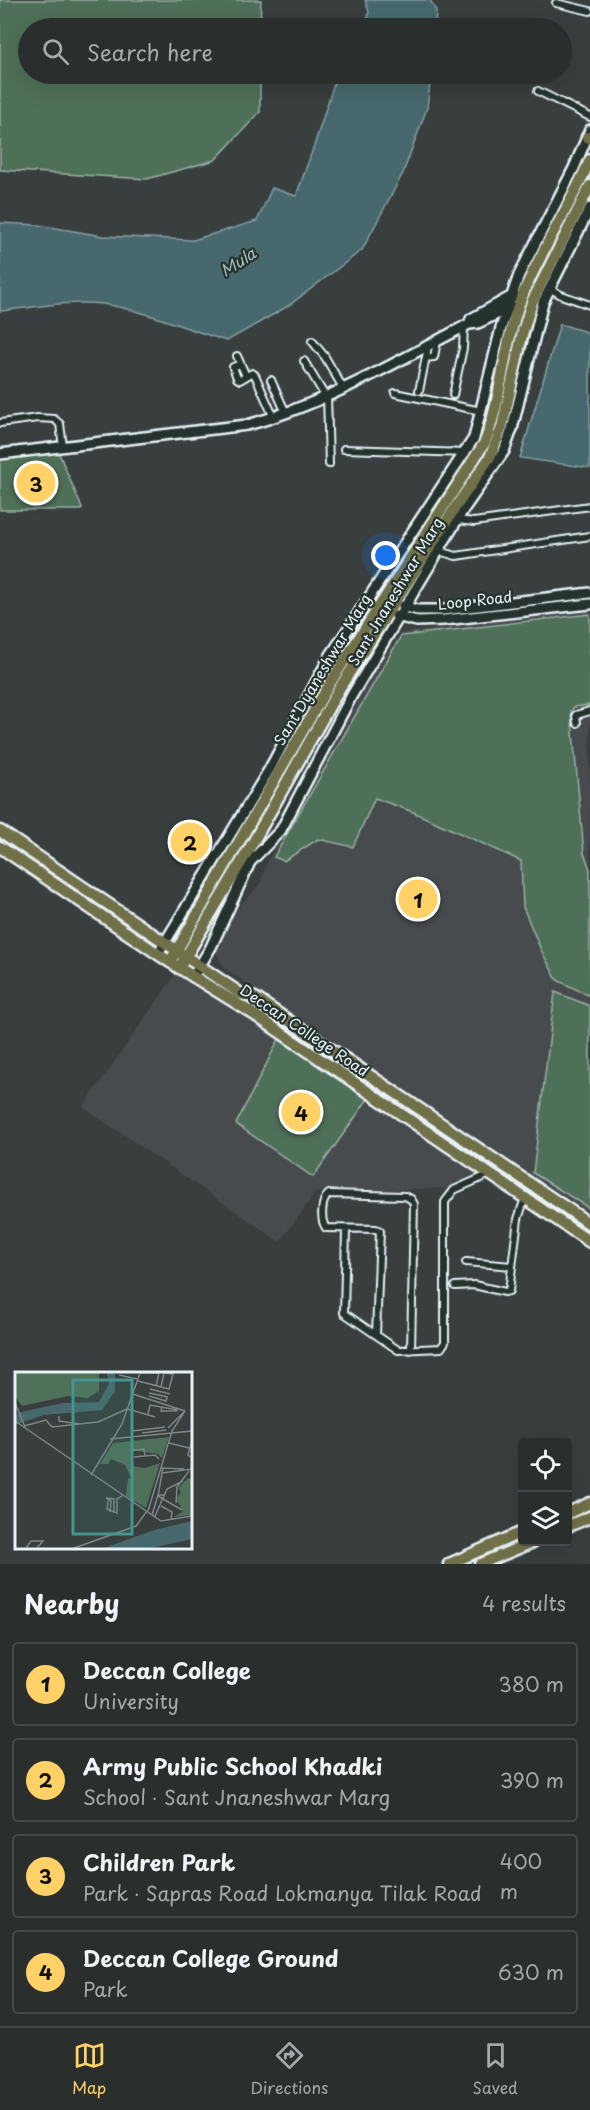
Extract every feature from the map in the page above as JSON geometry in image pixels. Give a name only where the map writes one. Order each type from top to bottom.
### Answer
[{"type":"main road","name":"Sant Dyaneshwar Marg","points":[[539,294],[590,160]]},
{"type":"main road","name":"Sant Dyaneshwar Marg","points":[[175,965],[177,951],[330,683],[388,604],[495,447],[502,427],[523,331],[590,186]]},
{"type":"main road","name":"Sant Dyaneshwar Marg","points":[[175,965],[187,957],[256,848],[339,688],[485,442],[512,328],[516,299],[539,294]]},
{"type":"main road","name":"Deccan College Road","points":[[0,831],[165,944],[241,994],[255,998],[590,1224]]},
{"type":"main road","name":"Deccan College Road","points":[[0,847],[158,954],[259,1018],[590,1242]]},
{"type":"main road","points":[[572,1511],[590,1503]]},
{"type":"main road","points":[[572,1525],[590,1517]]},
{"type":"main road","points":[[449,1564],[518,1534]]},
{"type":"main road","points":[[480,1564],[523,1546]]},
{"type":"street","points":[[556,3],[590,11]]},
{"type":"street","points":[[538,91],[590,117]]},
{"type":"street","points":[[0,454],[247,425],[274,418],[343,388],[470,325],[507,310],[516,299],[519,275],[589,135]]},
{"type":"street","name":"Sant Jnaneshwar Marg","points":[[193,977],[211,947],[256,848],[281,830],[352,695],[457,519],[498,462],[508,442],[539,294],[590,208]]},
{"type":"street","points":[[539,294],[561,295],[590,304]]},
{"type":"street","points":[[453,395],[471,319],[516,299]]},
{"type":"street","name":"Sant Jnaneshwar Marg","points":[[158,954],[269,770],[318,676],[466,453],[477,430],[507,310]]},
{"type":"street","points":[[470,325],[501,328]]},
{"type":"street","points":[[312,341],[325,357],[343,388]]},
{"type":"street","points":[[426,358],[434,357],[437,341]]},
{"type":"street","points":[[419,391],[428,347]]},
{"type":"street","points":[[237,356],[240,364],[233,367],[237,378],[240,380],[252,373],[255,375],[274,418]]},
{"type":"street","points":[[304,361],[326,396],[329,464]]},
{"type":"street","points":[[271,380],[286,413]]},
{"type":"street","points":[[395,393],[481,411]]},
{"type":"street","points":[[0,423],[38,418],[54,419],[60,424],[63,447]]},
{"type":"street","points":[[344,448],[466,453]]},
{"type":"street","points":[[457,519],[474,522],[590,506]]},
{"type":"street","points":[[439,550],[456,556],[590,536]]},
{"type":"street","name":"Loop Road","points":[[375,590],[399,618],[417,621],[590,604]]},
{"type":"street","name":"Loop Road","points":[[369,598],[417,610],[443,610],[590,593]]},
{"type":"street","points":[[578,723],[576,715],[590,711]]},
{"type":"street","points":[[346,1230],[344,1313],[398,1350],[437,1350],[445,1342],[446,1202],[454,1190],[490,1174]]},
{"type":"street","points":[[376,1335],[380,1231],[327,1228],[323,1225],[324,1200],[329,1194],[405,1197],[411,1199],[414,1204],[411,1350]]},
{"type":"street","points":[[455,1286],[474,1285],[509,1291],[518,1219],[525,1198]]},
{"type":"street","points":[[466,1262],[512,1266]]},
{"type":"shaded area","points":[[590,611],[590,1214],[224,968],[217,954],[217,945],[225,934],[233,914],[260,884],[267,862],[367,683],[400,633]]},
{"type":"shaded area","points":[[178,971],[481,1175],[449,1188],[316,1192],[280,1242],[83,1107]]},
{"type":"green space","points":[[0,0],[261,0],[260,18],[18,18],[18,84],[260,84],[260,112],[215,160],[147,179],[0,170]]},
{"type":"green space","points":[[58,451],[81,510],[0,510],[0,458]]},
{"type":"green space","points":[[590,614],[590,705],[574,707],[571,711],[584,853],[590,869],[590,996],[557,980],[541,950],[523,907],[521,861],[413,812],[375,798],[353,847],[318,839],[284,861],[274,857],[401,636]]},
{"type":"green space","points":[[555,992],[590,1006],[590,1209],[533,1173]]},
{"type":"green space","points":[[279,1039],[368,1099],[313,1177],[236,1124]]},
{"type":"water","points":[[365,0],[430,0],[436,11],[436,18],[368,18],[369,12]]},
{"type":"water","name":"Mula","points":[[334,84],[430,84],[427,108],[403,173],[362,250],[288,306],[227,341],[150,315],[102,304],[64,304],[0,311],[0,223],[38,225],[103,236],[193,240],[257,221],[272,188],[296,196]]},
{"type":"water","points":[[560,324],[590,333],[590,468],[520,458]]},
{"type":"place","name":"Children Park","points":[[36,483]]},
{"type":"place","name":"Army Public School Khadki","points":[[190,842]]},
{"type":"place","name":"Deccan College","points":[[418,899]]},
{"type":"place","name":"Deccan College Ground","points":[[301,1112]]}]
